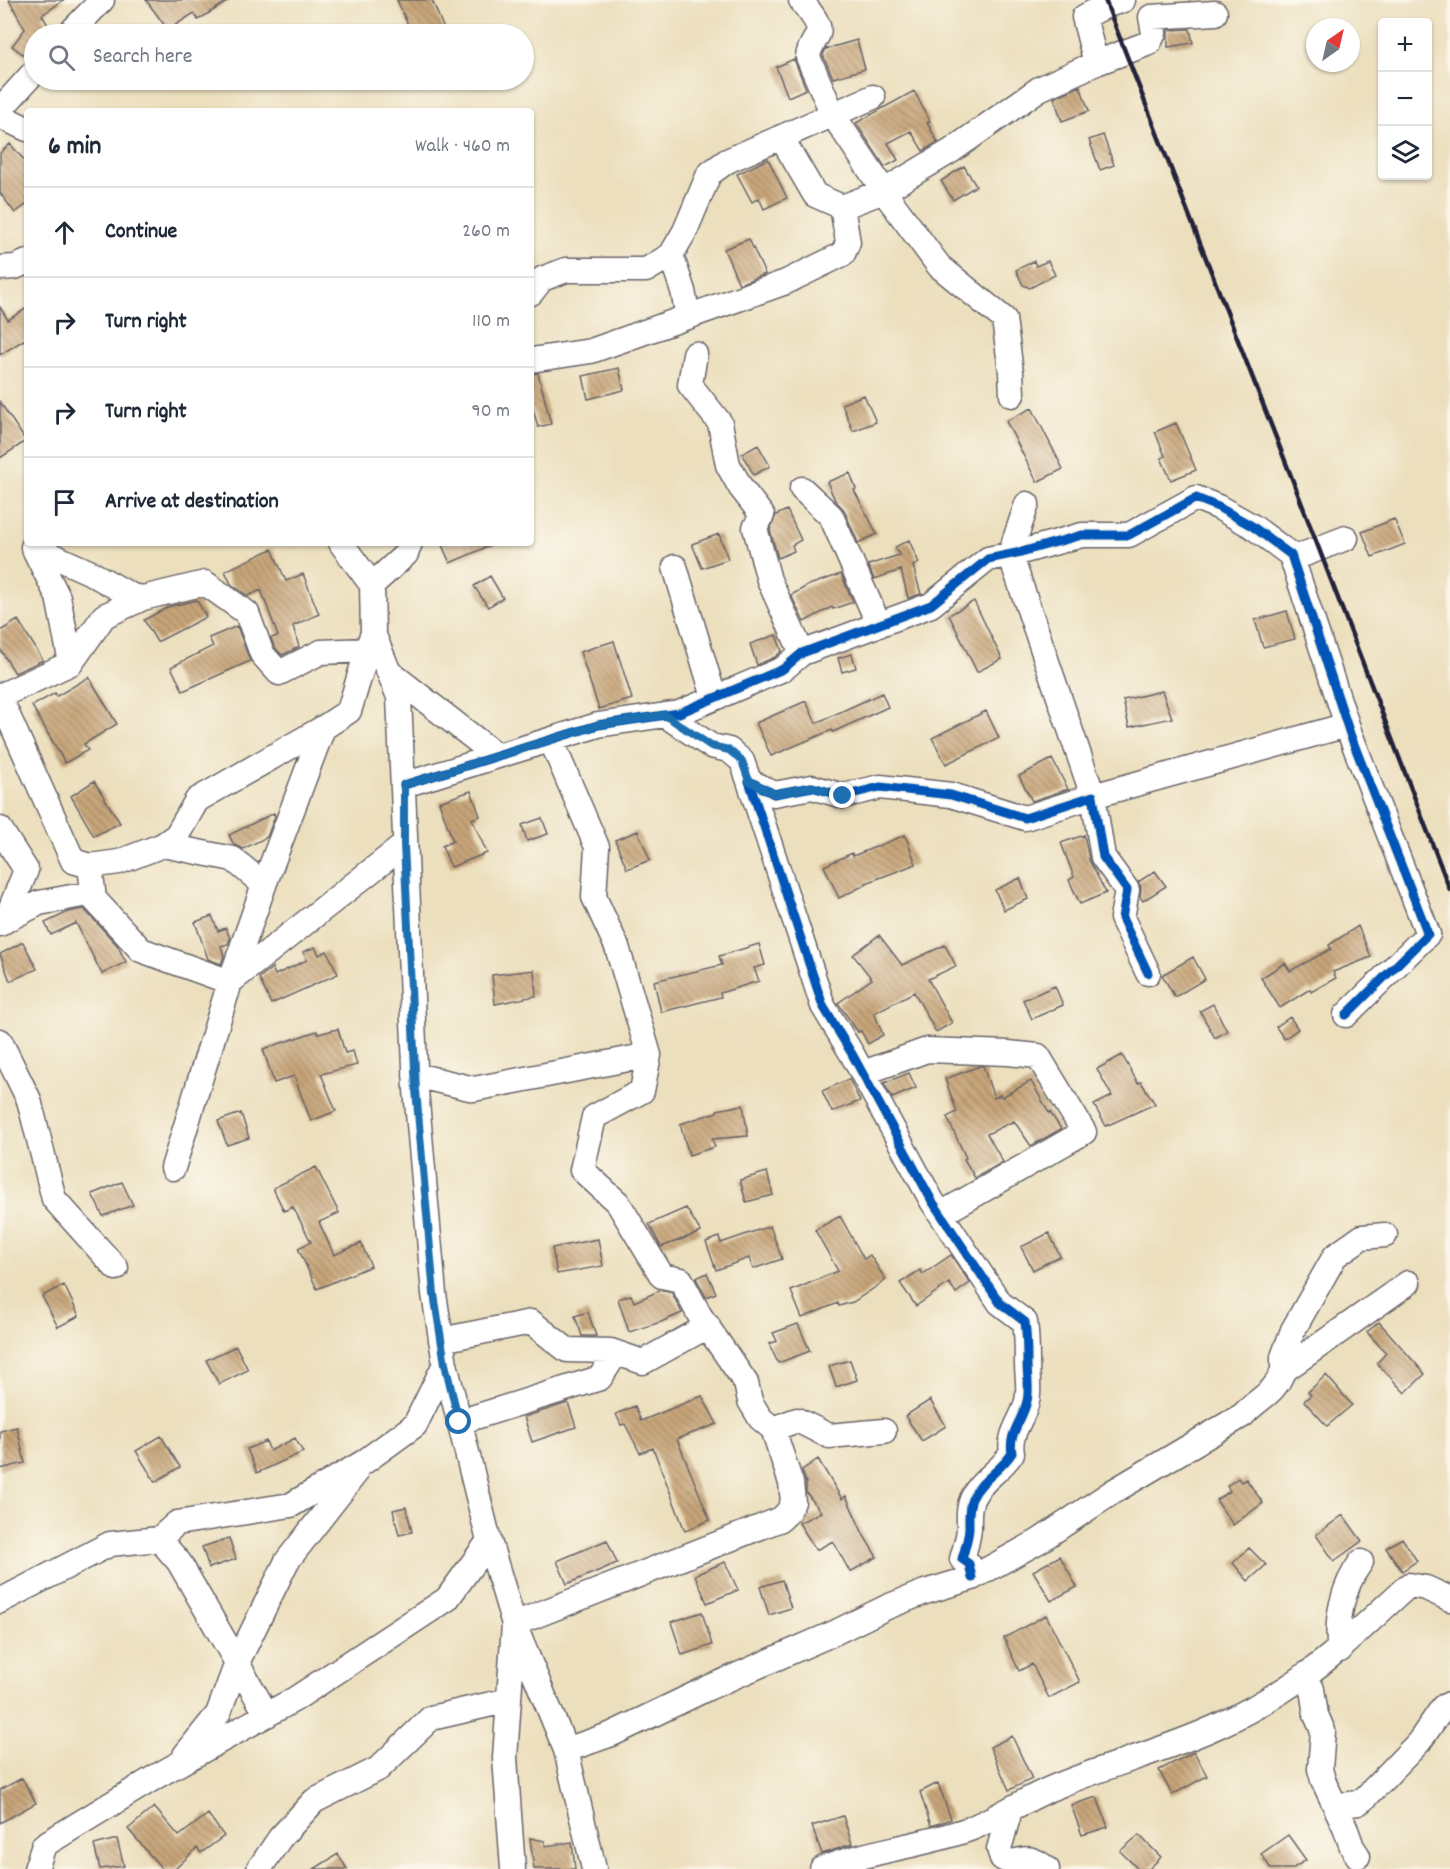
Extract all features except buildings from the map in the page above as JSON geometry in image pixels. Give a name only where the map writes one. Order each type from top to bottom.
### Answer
[{"type":"street","points":[[79,24],[102,0]]},
{"type":"street","points":[[801,0],[818,26],[819,32],[808,50],[808,57],[833,115],[884,191],[939,266],[1004,320],[1012,395]]},
{"type":"street","points":[[1096,63],[1084,17],[1107,5],[1124,0]]},
{"type":"street","points":[[782,137],[815,195],[842,207],[884,191],[951,151],[1039,89],[1096,63],[1149,43],[1154,33],[1151,17],[1140,3],[1130,0]]},
{"type":"street","points":[[1151,17],[1215,13]]},
{"type":"street","points":[[0,110],[24,83]]},
{"type":"street","points":[[534,289],[542,279],[566,270],[646,270],[671,255],[685,231],[709,174],[728,161],[873,96]]},
{"type":"street","points":[[0,116],[24,128]]},
{"type":"street","points":[[534,360],[591,351],[786,282],[843,254],[848,242],[842,207]]},
{"type":"street","points":[[671,255],[683,291],[688,317]]},
{"type":"street","points":[[0,268],[15,267],[24,263]]},
{"type":"street","points":[[695,354],[690,385],[720,423],[728,465],[741,488],[762,515],[755,528],[769,580],[802,653]]},
{"type":"street","points":[[802,489],[831,516],[879,625]]},
{"type":"street","points":[[404,785],[598,725],[679,712],[783,669],[802,653],[931,605],[988,559],[1082,535],[1129,535],[1196,498],[1252,526],[1291,555],[1347,725],[1428,934],[1346,1016]]},
{"type":"street","points":[[1027,504],[1010,554],[1093,796],[1103,856],[1127,890],[1122,918],[1148,973]]},
{"type":"street","points":[[1292,560],[1346,538]]},
{"type":"street","points":[[342,546],[372,585],[369,641],[349,711],[197,800],[177,836],[163,845],[119,862],[90,866],[73,861],[0,697],[71,663],[104,616],[142,598],[205,583],[247,613],[262,654],[279,673],[321,651],[369,641]]},
{"type":"street","points":[[372,585],[406,554],[409,546]]},
{"type":"street","points":[[71,663],[58,597],[33,547],[89,572],[132,596],[142,598]]},
{"type":"street","points":[[675,567],[714,697]]},
{"type":"street","points":[[369,641],[399,697],[415,1076],[434,1294],[443,1352],[489,1541],[514,1624],[566,1750],[594,1869]]},
{"type":"street","points":[[387,671],[497,756]]},
{"type":"street","points":[[665,715],[711,746],[729,750],[742,761],[823,1006],[941,1214],[1000,1303],[1025,1322],[1028,1347],[1028,1399],[1023,1416],[1012,1436],[1010,1443],[1012,1453],[996,1473],[983,1482],[973,1498],[962,1559],[969,1564],[972,1578]]},
{"type":"street","points":[[749,781],[774,794],[812,787],[843,796],[880,787],[951,795],[1025,818],[1093,796],[1347,725]]},
{"type":"street","points":[[173,1168],[230,982],[323,728]]},
{"type":"street","points":[[514,1624],[781,1519],[793,1502],[791,1483],[773,1429],[760,1418],[750,1401],[746,1383],[681,1280],[662,1276],[618,1203],[582,1170],[594,1117],[642,1091],[649,1055],[617,947],[594,897],[597,847],[551,740]]},
{"type":"street","points":[[0,829],[26,870],[3,922]]},
{"type":"street","points":[[163,845],[233,859],[264,885]]},
{"type":"street","points":[[230,982],[404,845]]},
{"type":"street","points":[[90,866],[94,899],[141,951],[230,982]]},
{"type":"street","points":[[3,922],[39,903],[93,893]]},
{"type":"street","points":[[0,1041],[29,1100],[54,1199],[116,1268]]},
{"type":"street","points":[[863,1073],[927,1050],[1038,1056],[1084,1132],[941,1214]]},
{"type":"street","points":[[415,1076],[474,1089],[649,1055]]},
{"type":"street","points":[[566,1750],[612,1734],[887,1607],[925,1592],[972,1578],[1039,1542],[1114,1491],[1226,1426],[1243,1415],[1254,1402],[1269,1394],[1278,1384],[1283,1371],[1283,1358],[1293,1330],[1335,1256],[1362,1237],[1385,1235]]},
{"type":"street","points":[[1283,1371],[1408,1282]]},
{"type":"street","points":[[443,1352],[531,1322],[567,1350],[616,1353],[644,1362],[708,1326]]},
{"type":"street","points":[[0,1601],[110,1544],[159,1539],[177,1523],[291,1505],[364,1462],[415,1425],[443,1352]]},
{"type":"street","points":[[459,1422],[600,1378],[616,1353]]},
{"type":"street","points":[[773,1429],[797,1420],[829,1436],[884,1431]]},
{"type":"street","points":[[178,1764],[218,1714],[237,1663],[286,1561],[364,1462]]},
{"type":"street","points":[[159,1539],[179,1562],[267,1715]]},
{"type":"street","points":[[36,1869],[44,1845],[178,1764],[295,1700],[447,1599],[489,1541]]},
{"type":"street","points":[[1340,1650],[1337,1634],[1346,1585],[1361,1562]]},
{"type":"street","points":[[822,1869],[970,1828],[1059,1785],[1217,1726],[1255,1706],[1340,1650],[1359,1629],[1409,1585],[1425,1588],[1450,1599]]},
{"type":"street","points":[[513,1869],[505,1758],[514,1624]]},
{"type":"street","points":[[1305,1675],[1312,1689],[1316,1715],[1323,1731],[1320,1769],[1323,1780],[1358,1856]]},
{"type":"street","points":[[259,1869],[280,1838],[314,1801],[378,1769],[431,1718],[509,1700]]},
{"type":"street","points":[[1335,1806],[1358,1803],[1365,1798],[1419,1742],[1443,1707],[1450,1704]]},
{"type":"street","points":[[1010,1810],[999,1849],[1002,1858],[1008,1862],[1014,1862],[1027,1857],[1034,1859],[1047,1869]]},
{"type":"railway","points":[[1105,0],[1450,890]]},
{"type":"cycle path","points":[[404,785],[598,725],[679,713],[783,669],[802,653],[931,605],[988,559],[1082,535],[1129,535],[1196,498],[1252,526],[1291,555],[1350,734],[1428,934],[1346,1015]]},
{"type":"cycle path","points":[[972,1578],[969,1564],[962,1559],[968,1535],[971,1502],[980,1486],[1012,1453],[1012,1439],[1027,1401],[1025,1322],[1000,1303],[932,1201],[852,1054],[823,1006],[749,781],[774,794],[812,787],[843,796],[880,787],[951,795],[1025,818],[1093,796],[1103,857],[1127,890],[1122,918],[1148,973]]},
{"type":"route","points":[[459,1422],[445,1364],[434,1294],[416,1090],[404,845],[404,785],[598,725],[665,715],[711,746],[729,750],[742,761],[749,781],[774,794],[812,787],[843,796]]}]
